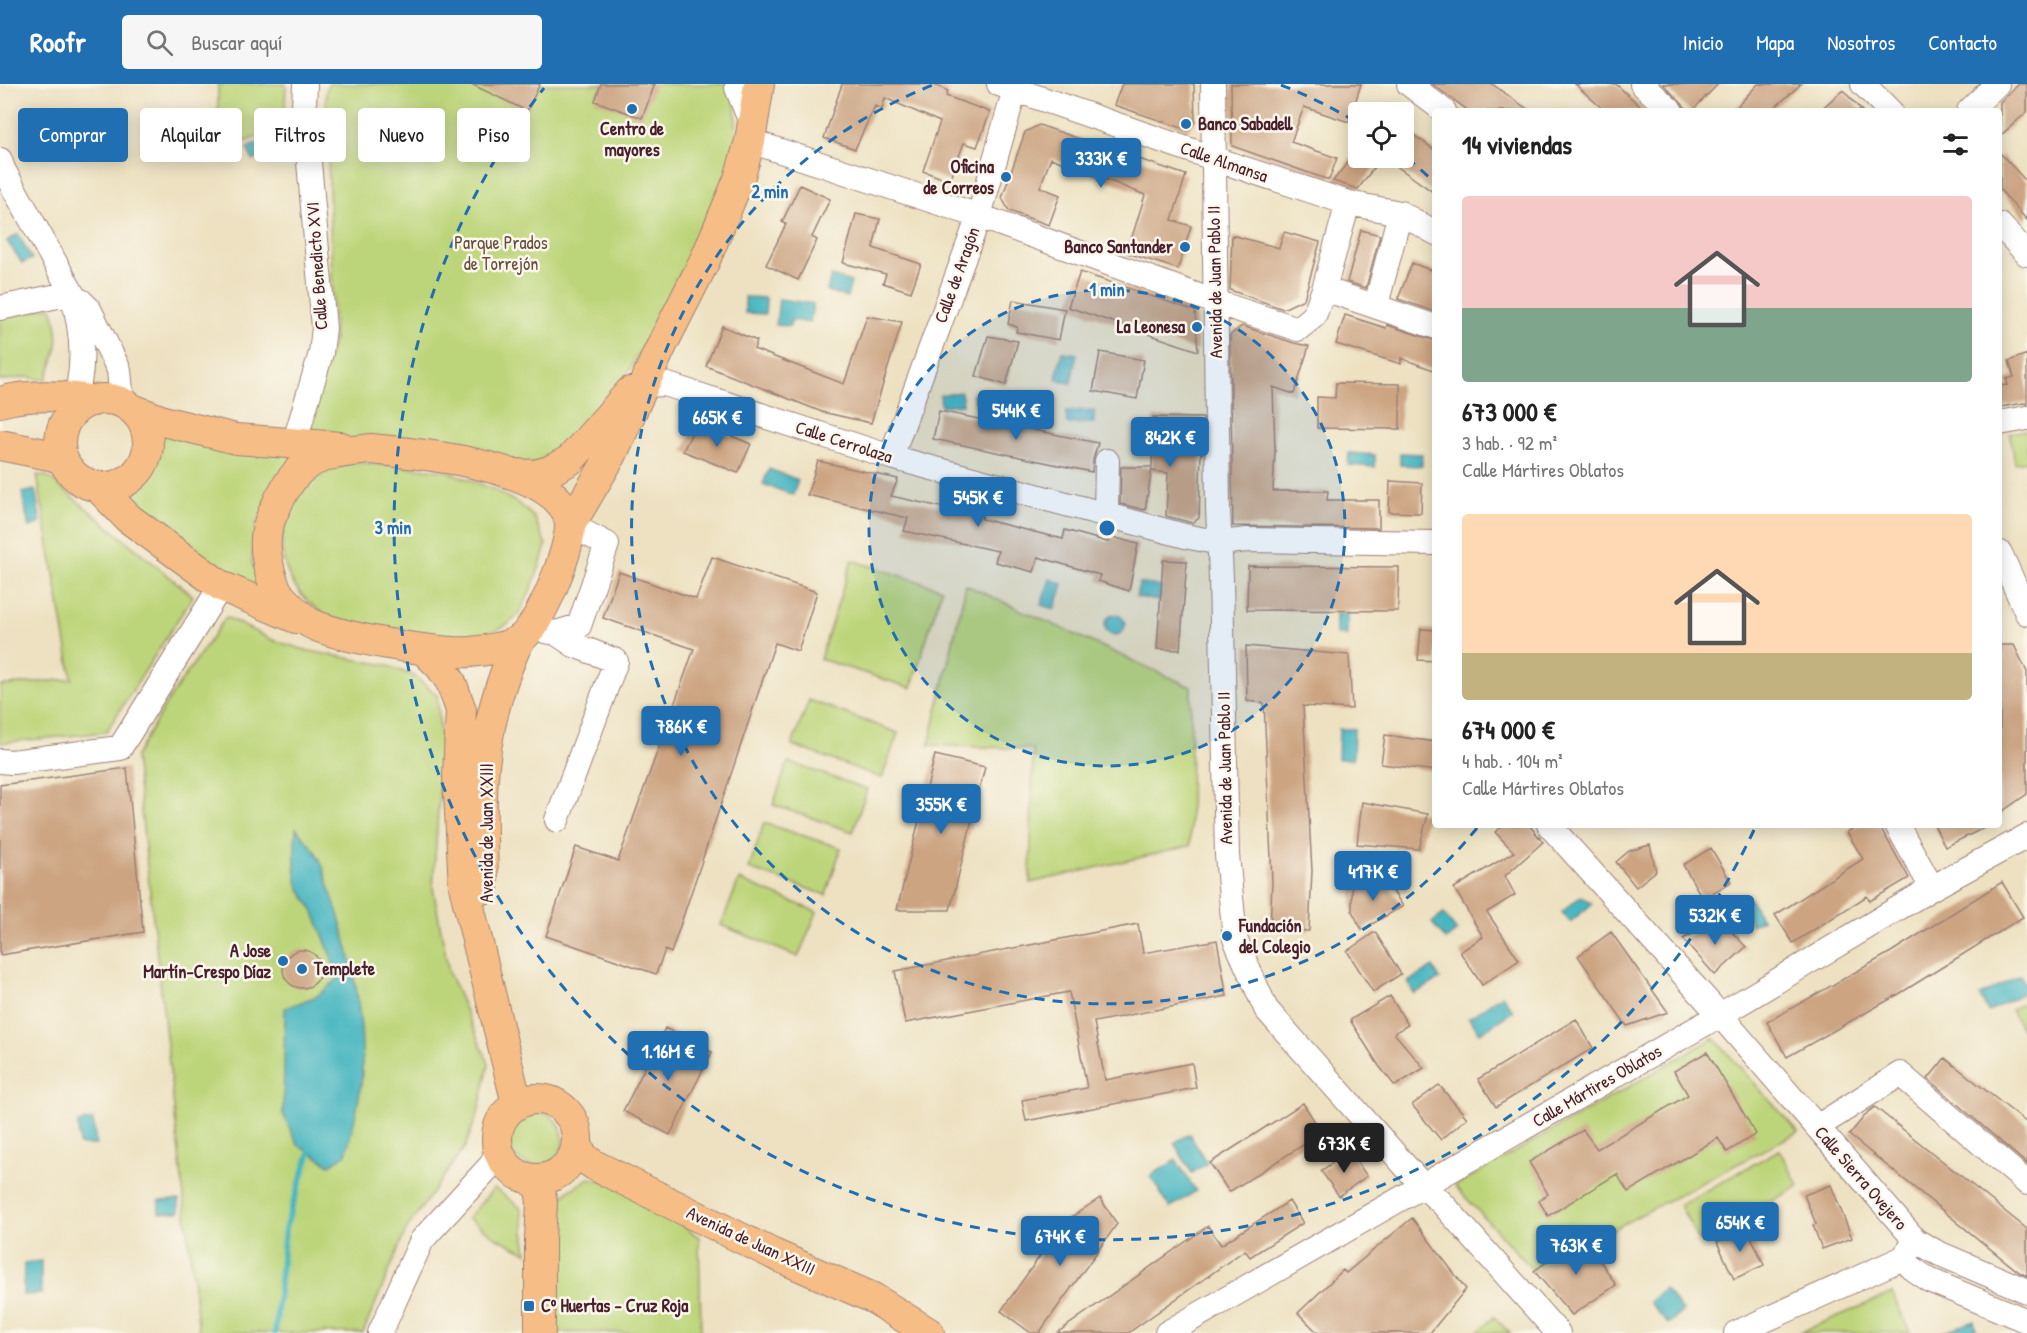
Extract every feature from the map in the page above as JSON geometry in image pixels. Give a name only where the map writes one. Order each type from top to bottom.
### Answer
[{"type":"main road","points":[[570,525],[612,454],[662,345],[705,260],[739,179],[751,133],[759,84]]},
{"type":"main road","points":[[0,402],[14,398],[99,405],[227,437],[424,455],[509,473],[535,475],[550,471],[570,460],[626,398],[662,345]]},
{"type":"main road","points":[[99,405],[63,429],[60,444],[63,459],[71,472],[83,482],[98,488],[128,518],[221,586],[309,623],[350,636],[423,649],[466,652],[489,650],[535,634]]},
{"type":"main road","points":[[98,488],[117,486],[134,477],[145,462],[149,443],[144,424],[99,405]]},
{"type":"main road","points":[[0,445],[63,459]]},
{"type":"main road","points":[[309,623],[280,596],[274,584],[267,556],[266,534],[272,514],[293,477],[303,466],[331,453],[370,449]]},
{"type":"main road","points":[[509,473],[544,489],[557,499],[566,509],[570,525]]},
{"type":"main road","name":"Avenida de Juan XXIII","points":[[524,1101],[511,1008],[495,963],[483,889],[484,767],[492,716],[506,667],[535,634],[560,565],[570,525]]},
{"type":"main road","name":"Avenida de Juan XXIII","points":[[423,649],[440,666],[451,682],[461,710],[458,776],[464,886],[524,1101]]},
{"type":"main road","name":"Avenida de Juan XXIII","points":[[524,1101],[544,1099],[566,1110],[577,1132],[577,1145],[584,1158],[594,1165],[773,1254],[873,1298],[928,1333]]},
{"type":"main road","points":[[524,1101],[507,1112],[496,1136],[498,1149],[511,1171],[531,1179],[547,1179],[561,1172],[572,1160],[577,1145]]},
{"type":"main road","points":[[531,1179],[540,1189],[542,1203],[540,1333]]},
{"type":"street","name":"Calle Benedicto XVI","points":[[294,444],[321,353],[324,328],[304,107],[305,84]]},
{"type":"street","points":[[737,84],[751,133],[1215,302],[1298,329],[1314,316],[1348,203]]},
{"type":"street","name":"Avenida de Juan Pablo II","points":[[1213,84],[1215,302],[1227,855],[1235,939],[1266,1008],[1423,1186],[1442,1203],[1558,1333]]},
{"type":"street","points":[[1409,84],[1440,108]]},
{"type":"street","points":[[1642,84],[1668,108]]},
{"type":"street","points":[[1863,84],[1887,108]]},
{"type":"street","points":[[1972,108],[1997,84]]},
{"type":"street","name":"Calle Almansa","points":[[1007,86],[1348,203],[1400,213],[1432,231]]},
{"type":"street","name":"Calle de Aragón","points":[[891,457],[979,216],[1007,86]]},
{"type":"street","points":[[1,166],[72,293],[81,331],[83,360],[99,405]]},
{"type":"street","points":[[1376,305],[1400,213]]},
{"type":"street","points":[[2002,227],[2027,254]]},
{"type":"street","points":[[1324,289],[1432,326]]},
{"type":"street","points":[[0,308],[72,293]]},
{"type":"street","points":[[72,293],[89,309],[118,370],[99,405]]},
{"type":"street","name":"Calle Cerrolaza","points":[[644,385],[665,384],[891,457],[1185,536],[1220,543],[1247,540],[1432,543]]},
{"type":"street","points":[[2002,423],[2027,418]]},
{"type":"street","points":[[1106,515],[1107,460]]},
{"type":"street","points":[[535,634],[579,626],[607,544],[570,525]]},
{"type":"street","points":[[2002,557],[2027,613]]},
{"type":"street","points":[[0,761],[12,762],[120,748],[221,586]]},
{"type":"street","points":[[535,634],[574,645],[616,661],[556,820]]},
{"type":"street","name":"Calle Sierra Ovejero","points":[[1552,828],[1817,1127],[1909,1250],[1736,1333]]},
{"type":"street","points":[[1899,828],[1932,888]]},
{"type":"street","name":"Calle Mártires Oblatos","points":[[1167,1333],[1720,1015],[1932,888],[2027,836]]},
{"type":"street","points":[[1817,1127],[1900,1074],[2027,1183]]},
{"type":"street","points":[[380,1333],[422,1240],[491,1165],[498,1149]]},
{"type":"street","points":[[2027,1291],[1938,1253],[1909,1250],[1914,1270],[1929,1280],[2027,1321]]},
{"type":"street","points":[[1991,1307],[1999,1333]]},
{"type":"green space","points":[[218,84],[286,84],[285,108],[254,108],[254,138],[242,143],[242,108],[218,108]]},
{"type":"green space","name":"Parque Prados de Torrejón","points":[[328,84],[734,84],[737,140],[729,171],[688,260],[657,320],[629,371],[588,423],[562,447],[535,464],[302,435],[334,339],[328,162],[346,162],[346,108],[326,108]]},
{"type":"green space","points":[[52,307],[58,337],[46,380],[27,377],[0,381],[0,318]]},
{"type":"green space","points":[[158,429],[303,458],[256,522],[252,563],[266,595],[242,585],[121,496],[139,484],[153,467],[159,450]]},
{"type":"green space","points":[[2027,430],[2027,461],[2015,463],[2010,433]]},
{"type":"green space","points":[[354,462],[447,471],[495,490],[519,504],[534,517],[546,545],[528,596],[513,620],[499,629],[483,634],[465,637],[425,636],[349,623],[327,615],[313,606],[300,593],[285,564],[282,548],[287,516],[295,500],[311,481],[328,471]]},
{"type":"green space","points":[[37,475],[47,476],[193,596],[106,732],[0,743],[0,686],[72,679]]},
{"type":"green space","points":[[852,560],[942,589],[911,688],[820,659]]},
{"type":"green space","points":[[966,585],[1191,687],[1190,846],[1030,883],[1033,749],[929,745]]},
{"type":"green space","points":[[226,617],[272,640],[309,651],[386,665],[414,676],[437,695],[442,750],[433,888],[449,973],[489,1064],[478,1113],[465,1147],[407,1228],[363,1333],[199,1333],[135,757],[169,699]]},
{"type":"green space","points":[[809,700],[898,733],[882,778],[792,745]]},
{"type":"green space","points":[[788,762],[867,789],[853,832],[773,805]]},
{"type":"green space","points":[[764,823],[841,848],[826,895],[749,869]]},
{"type":"green space","points":[[739,880],[817,912],[798,957],[721,925]]},
{"type":"green space","points":[[2027,1001],[2027,1038],[2011,1010]]},
{"type":"green space","points":[[1714,1038],[1798,1132],[1534,1271],[1455,1186]]},
{"type":"green space","points":[[531,1112],[541,1112],[551,1116],[559,1124],[563,1139],[559,1154],[551,1162],[541,1166],[531,1166],[521,1162],[513,1154],[509,1144],[509,1134],[513,1124],[521,1116]]},
{"type":"green space","points":[[1779,1150],[1799,1186],[1699,1241],[1680,1205]]},
{"type":"green space","points":[[589,1178],[619,1184],[699,1237],[701,1333],[552,1333],[550,1221],[564,1194]]},
{"type":"green space","points":[[494,1188],[521,1208],[527,1253],[497,1238],[468,1218]]},
{"type":"green space","points":[[1892,1293],[1910,1333],[1799,1333]]},
{"type":"green space","points":[[1494,1317],[1510,1333],[1477,1333]]},
{"type":"water","points":[[254,145],[253,161],[247,148]]},
{"type":"water","points":[[18,234],[32,259],[22,263],[7,241]]},
{"type":"water","points":[[831,276],[851,282],[847,297],[827,291]]},
{"type":"water","points":[[745,297],[766,298],[765,314],[745,313]]},
{"type":"water","points":[[779,299],[813,304],[810,323],[791,320],[790,326],[776,325]]},
{"type":"water","points":[[1062,352],[1077,354],[1071,383],[1056,380]]},
{"type":"water","points":[[961,392],[963,404],[941,406],[940,395]]},
{"type":"water","points":[[973,395],[996,395],[996,406],[977,407]]},
{"type":"water","points":[[1026,402],[1026,413],[1003,415],[1003,403]]},
{"type":"water","points":[[1094,410],[1094,423],[1067,424],[1066,411]]},
{"type":"water","points":[[1349,453],[1375,455],[1375,467],[1348,465]]},
{"type":"water","points":[[1400,453],[1422,454],[1422,466],[1400,465]]},
{"type":"water","points":[[769,469],[798,480],[793,495],[763,484]]},
{"type":"water","points":[[35,490],[41,523],[29,527],[22,493]]},
{"type":"water","points":[[1050,579],[1063,584],[1055,609],[1041,605]]},
{"type":"water","points":[[1139,583],[1162,587],[1159,601],[1136,597]]},
{"type":"water","points":[[1336,614],[1348,614],[1347,635],[1336,635]]},
{"type":"water","points":[[1111,615],[1119,615],[1125,621],[1125,629],[1119,635],[1111,635],[1105,629],[1105,621]]},
{"type":"water","points":[[1339,729],[1354,729],[1353,759],[1338,759]]},
{"type":"water","points":[[296,828],[322,863],[351,961],[359,1005],[362,1050],[360,1093],[346,1154],[330,1165],[298,1145],[283,1114],[285,1008],[317,996],[338,979],[314,913],[296,877]]},
{"type":"water","points":[[1581,896],[1592,904],[1570,922],[1562,912]]},
{"type":"water","points":[[1750,899],[1762,919],[1752,925],[1740,905]]},
{"type":"water","points":[[1443,914],[1457,931],[1446,940],[1432,923]]},
{"type":"water","points":[[1433,967],[1440,979],[1414,994],[1408,982]]},
{"type":"water","points":[[2021,975],[2027,991],[1988,1012],[1980,996]]},
{"type":"water","points":[[1502,995],[1513,1011],[1480,1033],[1469,1018]]},
{"type":"water","points":[[93,1120],[96,1145],[79,1145],[78,1123]]},
{"type":"water","points":[[1189,1134],[1207,1163],[1192,1173],[1174,1143]]},
{"type":"water","points":[[1176,1160],[1196,1191],[1170,1208],[1150,1176]]},
{"type":"water","points":[[179,1200],[179,1212],[159,1213],[159,1201]]},
{"type":"water","points":[[41,1261],[41,1294],[23,1295],[24,1263]]},
{"type":"water","points":[[1664,1289],[1683,1311],[1668,1324],[1649,1302]]},
{"type":"water","points":[[1974,1321],[1977,1333],[1942,1333],[1942,1332]]},
{"type":"building","points":[[471,84],[540,84],[528,108],[521,108]]},
{"type":"building","name":"Centro de mayores","points":[[601,84],[655,84],[642,118],[595,101]]},
{"type":"building","points":[[842,84],[932,84],[948,91],[946,96],[990,112],[977,147],[964,143],[950,181],[923,171],[940,122],[885,98],[882,109],[875,106],[855,149],[824,138]]},
{"type":"building","points":[[1122,84],[1194,84],[1195,122],[1188,130],[1114,105]]},
{"type":"building","points":[[1231,84],[1361,84],[1355,102],[1348,102],[1348,122],[1304,107],[1291,142],[1337,158],[1329,180],[1232,146]]},
{"type":"building","points":[[1432,84],[1492,84],[1526,108],[1465,108]]},
{"type":"building","points":[[1575,84],[1616,84],[1642,108],[1602,108]]},
{"type":"building","points":[[1663,84],[1718,84],[1695,108],[1686,108]]},
{"type":"building","points":[[1758,84],[1801,84],[1774,108],[1736,108]]},
{"type":"building","points":[[2019,84],[2027,84],[2027,112],[2002,134],[2000,102]]},
{"type":"building","points":[[1843,90],[1859,108],[1822,108]]},
{"type":"building","points":[[1039,125],[1186,175],[1172,220],[1191,226],[1178,269],[1127,253],[1145,195],[1051,158],[1040,187],[1060,195],[1049,225],[1009,211],[1002,198],[1025,132]]},
{"type":"building","points":[[1414,135],[1432,148],[1432,191],[1399,168],[1414,168]]},
{"type":"building","points":[[2002,155],[2027,182],[2027,220],[2002,192]]},
{"type":"building","points":[[1348,162],[1348,168],[1374,168],[1358,189],[1333,181]]},
{"type":"building","points":[[800,185],[830,199],[812,237],[817,240],[798,280],[766,265],[786,224],[782,222]]},
{"type":"building","points":[[856,214],[880,219],[873,248],[921,264],[911,292],[883,283],[886,274],[843,263]]},
{"type":"building","points":[[1361,230],[1380,235],[1366,288],[1347,282]]},
{"type":"building","points":[[1284,232],[1320,242],[1304,299],[1283,309],[1230,290],[1232,235],[1279,248]]},
{"type":"building","points":[[1412,263],[1432,270],[1432,311],[1398,299]]},
{"type":"building","points":[[1080,272],[1195,311],[1198,351],[1068,307]]},
{"type":"building","points":[[1013,300],[1065,309],[1059,340],[1016,332],[1017,327],[1008,324]]},
{"type":"building","points":[[1345,315],[1386,328],[1387,325],[1432,340],[1432,370],[1401,358],[1401,364],[1336,344]]},
{"type":"building","points":[[867,316],[902,322],[871,423],[822,412],[706,366],[722,326],[757,341],[754,349],[844,384]]},
{"type":"building","points":[[1242,326],[1309,346],[1294,394],[1273,387],[1275,450],[1273,491],[1328,491],[1327,500],[1379,500],[1379,528],[1233,526],[1230,335]]},
{"type":"building","points":[[988,336],[1018,341],[1006,385],[976,376]]},
{"type":"building","points":[[1100,352],[1144,360],[1137,399],[1093,391]]},
{"type":"building","points":[[2027,354],[2027,404],[2002,407],[2002,386],[2008,385],[2006,379],[2014,377],[2009,361]]},
{"type":"building","points":[[1336,383],[1400,384],[1400,429],[1317,428],[1317,397],[1335,398]]},
{"type":"building","points":[[939,411],[1098,443],[1092,472],[933,439]]},
{"type":"building","points":[[1153,417],[1203,418],[1199,518],[1192,523],[1166,516],[1168,473],[1152,471],[1152,469],[1145,510],[1120,504],[1121,467],[1152,467]]},
{"type":"building","points":[[697,422],[751,444],[738,473],[683,451]]},
{"type":"building","points":[[818,461],[898,479],[891,496],[982,516],[982,519],[1063,539],[1065,530],[1108,542],[1109,536],[1138,544],[1129,591],[1098,581],[1100,575],[1038,557],[1034,572],[995,562],[998,551],[904,531],[908,518],[807,495]]},
{"type":"building","points":[[1390,481],[1422,483],[1421,513],[1389,512]]},
{"type":"building","points":[[712,557],[817,592],[798,651],[775,643],[671,953],[665,950],[656,974],[546,936],[576,847],[618,861],[694,649],[603,618],[619,572],[696,599]]},
{"type":"building","points":[[1163,560],[1187,561],[1180,650],[1157,649]]},
{"type":"building","points":[[1248,566],[1399,567],[1398,611],[1247,610]]},
{"type":"building","points":[[1421,629],[1432,630],[1432,661],[1418,660]]},
{"type":"building","points":[[2002,645],[2014,645],[2027,672],[2027,794],[2002,812]]},
{"type":"building","points":[[1246,646],[1349,655],[1352,709],[1303,706],[1312,871],[1309,931],[1270,929],[1272,881],[1264,703],[1247,701]]},
{"type":"building","points":[[1385,735],[1432,741],[1432,770],[1381,764]]},
{"type":"building","points":[[935,755],[985,767],[950,910],[897,910]]},
{"type":"building","points":[[127,768],[143,932],[0,955],[0,785]]},
{"type":"building","points":[[1362,802],[1428,814],[1419,849],[1357,844]]},
{"type":"building","points":[[1501,828],[1531,828],[1543,842],[1505,876],[1515,895],[1487,912],[1519,960],[1482,985],[1460,952],[1483,937],[1454,888],[1514,852],[1495,832]]},
{"type":"building","points":[[1854,828],[1881,828],[1909,878],[1870,901],[1867,896],[1793,943],[1775,915],[1863,859],[1847,832]]},
{"type":"building","points":[[1936,828],[1984,828],[1945,847]]},
{"type":"building","points":[[1650,845],[1656,871],[1636,887],[1616,862],[1629,851]]},
{"type":"building","points":[[1711,848],[1731,882],[1703,899],[1683,865]]},
{"type":"building","points":[[1382,876],[1403,906],[1362,930],[1352,911],[1352,886]]},
{"type":"building","points":[[2002,882],[2023,917],[1899,994],[1787,1057],[1767,1022],[1891,952]]},
{"type":"building","points":[[1720,919],[1746,947],[1715,975],[1683,939]]},
{"type":"building","points":[[1138,924],[1143,953],[1217,940],[1227,996],[1094,1022],[1105,1080],[1192,1063],[1196,1088],[1026,1121],[1022,1100],[1087,1088],[1069,992],[905,1023],[895,971]]},
{"type":"building","points":[[1375,932],[1401,974],[1373,992],[1347,951]]},
{"type":"building","points":[[1611,932],[1668,1012],[1627,1026],[1578,956]]},
{"type":"building","name":"Templete","points":[[302,950],[316,955],[321,969],[316,983],[302,988],[288,983],[283,969],[288,955]]},
{"type":"building","points":[[1390,996],[1408,1025],[1394,1033],[1424,1068],[1395,1086],[1379,1066],[1350,1020]]},
{"type":"building","points":[[1576,1019],[1593,1048],[1496,1107],[1478,1079]]},
{"type":"building","points":[[665,1028],[712,1052],[670,1135],[623,1111]]},
{"type":"building","points":[[1707,1052],[1756,1134],[1727,1152],[1718,1138],[1628,1192],[1617,1174],[1548,1216],[1539,1201],[1548,1194],[1529,1162],[1583,1130],[1597,1149],[1688,1095],[1674,1071]]},
{"type":"building","points":[[1945,1058],[2027,1123],[2027,1164],[1928,1079]]},
{"type":"building","points":[[1439,1085],[1467,1118],[1441,1140],[1412,1105]]},
{"type":"building","points":[[1303,1103],[1322,1133],[1229,1192],[1210,1163]]},
{"type":"building","points":[[1875,1107],[2027,1229],[2027,1276],[2019,1272],[1849,1135]]},
{"type":"building","points":[[1349,1151],[1367,1176],[1339,1196],[1321,1171]]},
{"type":"building","points":[[1831,1185],[1852,1238],[1822,1249],[1813,1225],[1816,1224],[1804,1195]]},
{"type":"building","points":[[1100,1198],[1117,1224],[1039,1333],[1031,1333],[1001,1311],[1064,1222]]},
{"type":"building","points":[[1289,1201],[1303,1223],[1250,1257],[1245,1250],[1128,1333],[1057,1333],[1208,1226],[1221,1245]]},
{"type":"building","points":[[1412,1218],[1466,1289],[1430,1333],[1318,1333],[1298,1313],[1343,1270],[1346,1273]]},
{"type":"building","points":[[1747,1228],[1764,1265],[1734,1279],[1717,1242]]},
{"type":"building","points":[[1584,1236],[1616,1285],[1572,1315],[1534,1271]]},
{"type":"waterway","points":[[275,1333],[285,1229],[310,1152]]},
{"type":"place","name":"Centro de mayores","points":[[632,109]]},
{"type":"place","name":"Banco Sabadell","points":[[1186,124]]},
{"type":"place","name":"Oficina de Correos","points":[[1006,177]]},
{"type":"place","name":"Banco Santander","points":[[1185,247]]},
{"type":"place","name":"La Leonesa","points":[[1197,327]]},
{"type":"place","name":"Fundación del Colegio","points":[[1227,936]]},
{"type":"place","name":"A Jose Martín-Crespo Díaz","points":[[283,961]]},
{"type":"place","name":"Templete","points":[[302,969]]},
{"type":"place","name":"Cº Huertas - Cruz Roja","points":[[529,1306]]}]
